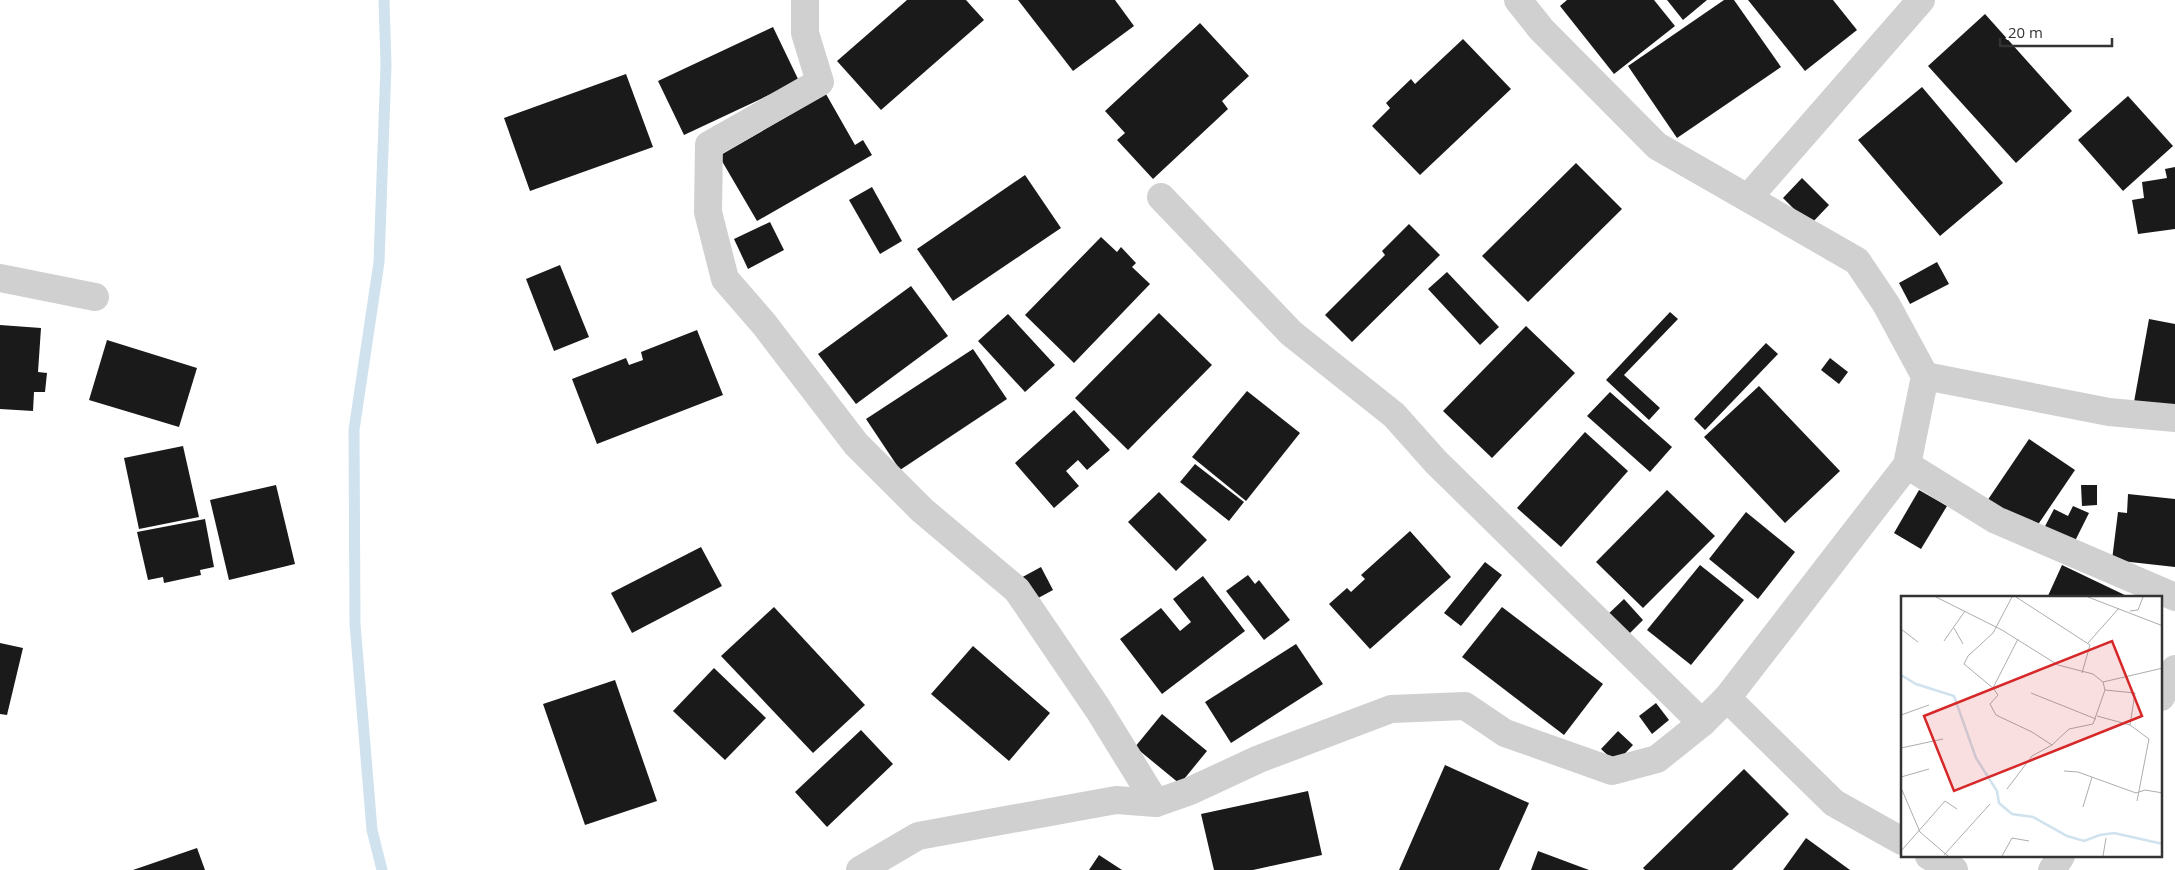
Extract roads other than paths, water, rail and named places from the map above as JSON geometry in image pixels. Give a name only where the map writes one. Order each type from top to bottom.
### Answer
[{"type":"street","points":[[805,0],[805,34],[820,82],[709,145],[708,212],[725,279],[764,324],[856,444],[922,510],[1017,590],[1098,709],[1156,803]]},
{"type":"street","points":[[860,870],[918,836],[1116,800],[1156,803],[1190,791],[1259,759],[1391,709],[1465,706],[1505,733],[1612,771],[1657,759],[1702,723],[1727,698],[1907,465],[1925,376],[1886,304],[1856,261],[1657,146],[1541,29],[1518,0]]},
{"type":"street","points":[[1748,198],[1921,0]]},
{"type":"street","points":[[1161,197],[1291,333],[1394,415],[1436,462],[1702,723]]},
{"type":"street","points":[[0,278],[95,297]]},
{"type":"street","points":[[1925,376],[2109,412],[2175,418]]},
{"type":"street","points":[[1907,465],[1996,520],[2175,597]]},
{"type":"street","points":[[2162,695],[2175,669]]},
{"type":"street","points":[[1727,698],[1834,803],[1901,840]]},
{"type":"street","points":[[1933,858],[1954,870]]},
{"type":"street","points":[[2052,870],[2060,858]]},
{"type":"waterway","points":[[382,870],[372,830],[355,624],[354,430],[379,262],[386,65],[384,0]]}]
